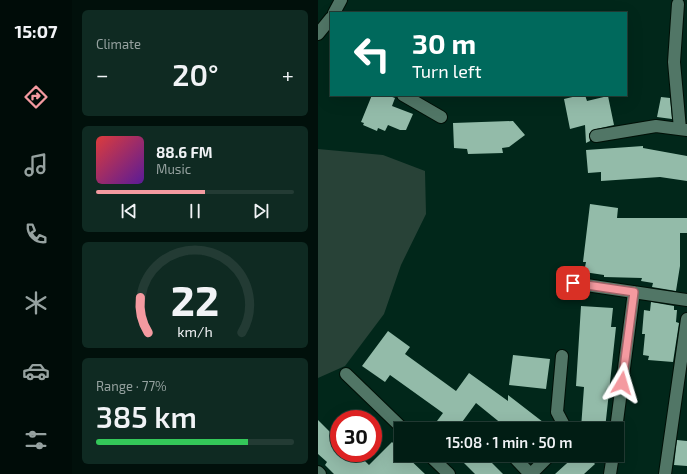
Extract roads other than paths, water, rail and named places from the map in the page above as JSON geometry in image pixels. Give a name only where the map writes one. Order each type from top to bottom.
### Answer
[{"type":"street","points":[[335,12],[341,0]]},
{"type":"street","points":[[596,136],[656,126],[683,130],[674,62],[680,3]]},
{"type":"street","points":[[318,34],[330,19]]},
{"type":"street","points":[[405,96],[441,117]]},
{"type":"street","points":[[573,283],[687,300]]},
{"type":"street","points":[[617,422],[634,292]]},
{"type":"street","points":[[665,474],[687,318]]},
{"type":"street","points":[[562,356],[557,412],[562,422]]},
{"type":"street","points":[[346,374],[396,422]]},
{"type":"street","points":[[436,462],[449,474]]},
{"type":"street","points":[[519,462],[530,474],[543,462]]},
{"type":"street","points":[[610,474],[612,462]]}]
